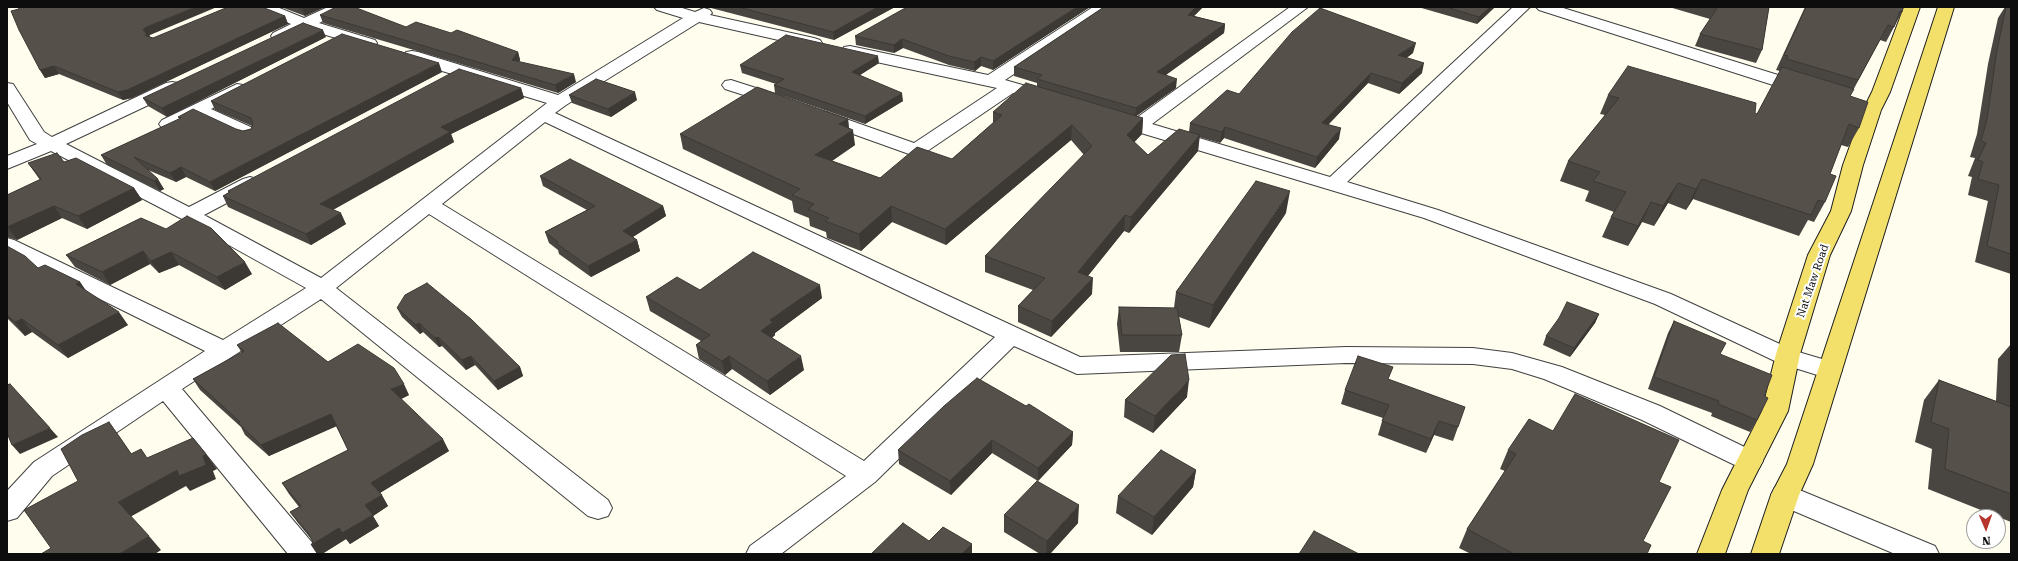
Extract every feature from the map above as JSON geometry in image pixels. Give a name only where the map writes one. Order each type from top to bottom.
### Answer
[{"type":"main road","name":"Nat Maw Road","points":[[1711,554],[1735,490],[1775,411],[1787,357],[1819,255],[1841,211],[1854,165],[1864,108],[1881,92],[1912,7]]},
{"type":"main road","points":[[1765,554],[1785,495],[1800,464],[1946,7]]},
{"type":"street","points":[[263,7],[305,24],[560,101]]},
{"type":"street","points":[[263,44],[341,7]]},
{"type":"street","points":[[662,7],[696,17],[828,46]]},
{"type":"street","points":[[7,510],[43,469],[166,387],[322,288],[560,101],[696,17],[718,7]]},
{"type":"street","points":[[991,81],[1104,7]]},
{"type":"street","points":[[1138,126],[1300,7]]},
{"type":"street","points":[[1334,184],[1522,7]]},
{"type":"street","points":[[1544,7],[1818,93]]},
{"type":"street","points":[[323,46],[344,36]]},
{"type":"street","points":[[856,37],[836,48],[991,81],[1062,103]]},
{"type":"street","points":[[439,82],[460,71]]},
{"type":"street","points":[[7,163],[52,144],[186,81]]},
{"type":"street","points":[[156,130],[253,82]]},
{"type":"street","points":[[731,85],[916,150],[1010,87]]},
{"type":"street","points":[[7,88],[37,136],[89,165],[189,215],[322,288],[598,508]]},
{"type":"street","points":[[197,110],[248,133]]},
{"type":"street","points":[[542,114],[1076,366],[1346,354],[1473,356],[1512,361],[1553,373],[1651,413],[1750,461]]},
{"type":"street","points":[[1100,114],[1432,214],[1663,299],[1787,357],[1830,370]]},
{"type":"street","points":[[89,165],[109,154]]},
{"type":"street","points":[[189,215],[265,174]]},
{"type":"street","points":[[429,205],[866,475]]},
{"type":"street","points":[[7,245],[224,350]]},
{"type":"street","points":[[760,554],[866,475],[1011,335]]},
{"type":"street","points":[[166,387],[305,554]]},
{"type":"street","points":[[1785,495],[1925,554]]},
{"type":"building","points":[[18,7],[195,7],[146,27],[143,30],[146,36],[153,38],[228,7],[262,7],[285,16],[127,90],[118,92],[54,66],[40,70],[19,30],[11,11],[19,9]]},
{"type":"building","points":[[336,7],[354,7],[406,27],[416,22],[451,33],[457,30],[518,52],[512,60],[574,74],[555,85],[320,15]]},
{"type":"building","points":[[738,7],[878,7],[833,32]]},
{"type":"building","points":[[907,7],[1077,7],[993,61],[981,57],[974,62],[949,56],[902,39],[894,45],[855,36]]},
{"type":"building","points":[[1104,7],[1196,7],[1188,15],[1225,24],[1157,72],[1177,79],[1136,108],[1037,79],[1042,75],[1014,67]]},
{"type":"building","points":[[1446,7],[1490,7],[1479,17]]},
{"type":"building","points":[[1718,7],[1769,7],[1762,50],[1700,34]]},
{"type":"building","points":[[1806,7],[1903,7],[1894,27],[1888,25],[1858,80],[1787,59],[1788,56],[1784,55]]},
{"type":"building","points":[[2006,7],[2011,7],[2011,254],[1987,246],[1999,185],[1978,179],[1983,162],[1978,160],[1986,143],[1981,141],[1987,119],[1997,50]]},
{"type":"building","points":[[1320,8],[1416,43],[1398,55],[1424,63],[1402,83],[1371,73],[1322,123],[1341,128],[1317,157],[1225,127],[1222,132],[1190,123],[1227,90],[1239,94],[1292,32]]},
{"type":"building","points":[[303,23],[323,30],[162,108],[143,98]]},
{"type":"building","points":[[342,34],[439,63],[210,182],[181,167],[170,173],[134,157],[158,179],[154,181],[101,155],[181,118],[178,117],[193,109],[236,129],[243,131],[251,129],[253,124],[251,118],[211,101]]},
{"type":"building","points":[[786,35],[878,56],[852,72],[902,93],[865,116],[774,85],[784,79],[740,65]]},
{"type":"building","points":[[1628,66],[1756,103],[1755,113],[1757,114],[1782,67],[1854,89],[1850,96],[1868,102],[1859,128],[1849,124],[1830,174],[1836,176],[1825,202],[1818,200],[1811,215],[1702,179],[1696,189],[1678,183],[1663,206],[1651,202],[1638,226],[1611,217],[1626,192],[1593,181],[1600,172],[1568,161],[1619,98],[1608,95]]},
{"type":"building","points":[[459,69],[521,88],[441,127],[450,132],[320,204],[341,213],[306,234],[223,196],[230,192],[228,191]]},
{"type":"building","points":[[596,79],[635,92],[608,109],[569,95]]},
{"type":"building","points":[[1026,83],[1143,118],[1127,135],[1148,155],[1179,129],[1200,135],[1131,217],[1125,215],[1078,272],[1093,278],[1052,321],[1018,306],[1045,278],[985,256],[1092,146],[1072,125],[945,229],[891,206],[859,234],[825,221],[829,218],[808,209],[814,204],[792,195],[800,189],[680,134],[757,87],[848,119],[839,124],[853,130],[815,155],[880,178],[917,147],[952,159],[1002,115],[993,112]]},
{"type":"building","points":[[57,153],[64,162],[76,158],[134,188],[78,216],[54,206],[7,227],[7,195],[41,179],[28,163]]},
{"type":"building","points":[[570,159],[663,206],[623,231],[637,240],[588,266],[556,243],[558,242],[545,232],[595,206],[540,176]]},
{"type":"building","points":[[1256,181],[1290,191],[1213,305],[1176,292]]},
{"type":"building","points":[[187,216],[211,228],[245,262],[217,277],[171,252],[151,261],[143,251],[102,272],[66,255],[141,218],[166,229]]},
{"type":"building","points":[[7,246],[25,256],[38,268],[45,265],[80,282],[76,284],[119,312],[58,345],[22,319],[15,322],[7,315]]},
{"type":"building","points":[[753,252],[820,285],[770,320],[773,322],[761,331],[801,356],[767,381],[729,356],[722,361],[696,345],[710,335],[646,297],[677,277],[700,290]]},
{"type":"building","points":[[427,283],[471,319],[520,367],[494,381],[471,356],[462,360],[438,337],[435,338],[419,323],[416,325],[397,308],[405,295]]},
{"type":"building","points":[[1567,302],[1599,314],[1574,348],[1546,336],[1559,318]]},
{"type":"building","points":[[1119,307],[1177,308],[1182,335],[1122,335]]},
{"type":"building","points":[[1674,321],[1726,343],[1720,354],[1772,375],[1764,396],[1768,398],[1757,420],[1718,404],[1719,401],[1654,377]]},
{"type":"building","points":[[278,323],[328,362],[358,344],[394,368],[404,384],[391,389],[443,439],[371,483],[382,495],[365,505],[373,515],[342,533],[339,528],[311,545],[313,542],[309,534],[290,512],[301,506],[282,483],[348,450],[331,414],[261,445],[238,423],[240,422],[193,379],[244,351],[237,345]]},
{"type":"building","points":[[1185,354],[1189,380],[1155,416],[1125,400],[1171,355]]},
{"type":"building","points":[[1358,356],[1393,367],[1388,379],[1465,407],[1458,427],[1439,421],[1431,439],[1382,421],[1389,405],[1345,390]]},
{"type":"building","points":[[977,378],[1026,406],[1029,404],[1073,432],[1038,468],[992,440],[950,481],[898,450],[944,406]]},
{"type":"building","points":[[1939,380],[2011,407],[2011,494],[1945,469],[1949,429],[1931,422]]},
{"type":"building","points":[[10,384],[50,428],[12,445],[7,433],[7,385]]},
{"type":"building","points":[[1575,394],[1679,440],[1659,482],[1671,487],[1643,541],[1651,545],[1647,554],[1514,554],[1467,529],[1516,454],[1508,450],[1529,419],[1553,431]]},
{"type":"building","points":[[109,422],[131,454],[141,449],[147,458],[193,438],[206,454],[203,456],[206,465],[179,476],[177,470],[118,502],[149,536],[119,554],[41,554],[51,548],[24,510],[78,481],[61,449],[82,435]]},
{"type":"building","points":[[1161,450],[1196,470],[1154,517],[1118,496]]},
{"type":"building","points":[[1037,481],[1079,505],[1047,541],[1004,515]]},
{"type":"building","points":[[903,523],[929,541],[943,527],[972,544],[963,553],[964,554],[871,554]]},
{"type":"building","points":[[1314,531],[1359,554],[1299,554]]}]
